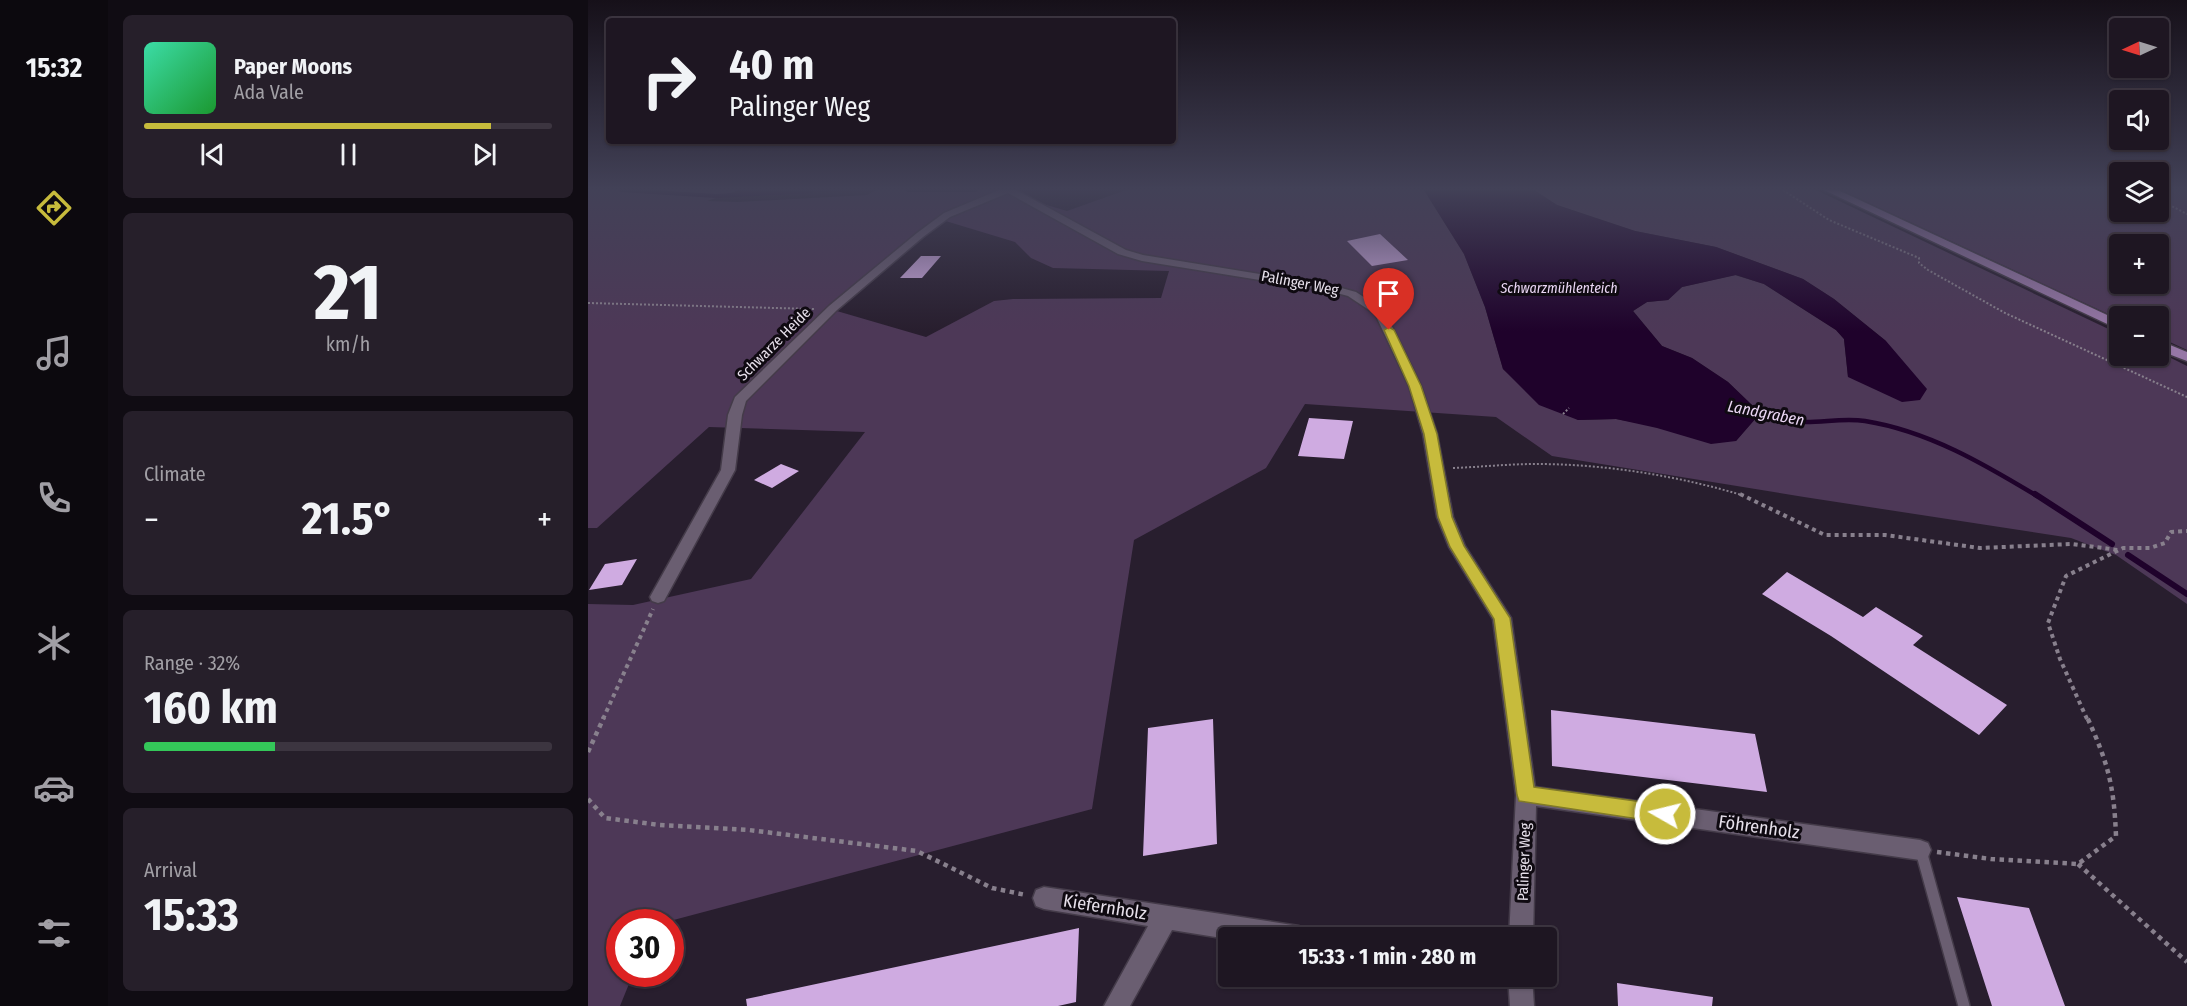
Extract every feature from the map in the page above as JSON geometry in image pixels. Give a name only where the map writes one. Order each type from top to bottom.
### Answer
[{"type":"main road","points":[[1929,237],[2109,321]]},
{"type":"main road","points":[[2169,349],[2187,357]]},
{"type":"street","name":"Schwarze Heide","points":[[658,597],[728,470],[735,415],[740,400],[833,308],[918,237]]},
{"type":"street","name":"Palinger Weg","points":[[1094,237],[1122,252],[1142,258],[1334,289],[1365,300],[1380,312],[1415,386],[1430,434],[1445,517],[1457,547],[1502,618],[1526,795],[1521,927]]},
{"type":"street","name":"Föhrenholz","points":[[1526,795],[1920,850]]},
{"type":"street","name":"Kiefernholz","points":[[1044,898],[1229,927]]},
{"type":"street","name":"Kiefernholz","points":[[1116,1006],[1166,917]]},
{"type":"street","points":[[1521,987],[1522,1006]]},
{"type":"lane","points":[[1920,850],[1964,1006]]},
{"type":"path","points":[[1870,237],[1914,255],[1919,258],[1919,263],[1928,270],[2005,313],[2187,397]]},
{"type":"path","points":[[588,303],[833,308]]},
{"type":"path","points":[[1563,414],[1569,408]]},
{"type":"path","points":[[1436,464],[1464,469],[1504,464],[1611,469],[1706,484],[1749,497],[1825,535],[1839,537],[1886,535],[1993,548],[2057,543],[2096,545],[2118,550],[2150,548],[2165,543],[2171,532],[2187,531]]},
{"type":"path","points":[[2078,864],[2116,836],[2114,794],[2105,757],[2060,659],[2048,623],[2066,576],[2118,550]]},
{"type":"path","points":[[588,752],[658,597]]},
{"type":"path","points":[[588,799],[605,818],[660,825],[748,830],[917,851],[992,888],[1044,898]]},
{"type":"path","points":[[1920,850],[1992,859],[2078,864],[2187,962]]},
{"type":"shaded area","points":[[588,237],[917,237],[830,309],[926,337],[994,301],[1161,298],[1169,271],[1053,268],[1031,258],[1015,242],[998,237],[1453,237],[1464,254],[1485,307],[1503,369],[1522,386],[1578,420],[1616,419],[1736,441],[1756,418],[1753,406],[1728,382],[1692,358],[1662,346],[1633,311],[1647,302],[1668,300],[1682,287],[1735,275],[1764,284],[1836,330],[1844,339],[1848,377],[1886,341],[1834,299],[1803,279],[1716,247],[1665,237],[1915,237],[2109,329],[2109,366],[2169,366],[2169,357],[2187,366],[2187,604],[2116,555],[2071,538],[1552,456],[1496,417],[1305,404],[1266,468],[1134,540],[1092,809],[684,917],[684,909],[606,909],[606,987],[628,987],[620,1006],[588,1006],[588,604],[633,605],[751,579],[865,432],[709,427],[597,528],[588,528]]},
{"type":"shaded area","points":[[1942,237],[2109,237],[2109,294],[2169,294],[2169,237],[2187,237],[2187,350],[2169,342],[2169,306],[2109,306],[2109,314]]},
{"type":"water","name":"Schwarzmühlenteich","points":[[1453,237],[1665,237],[1716,247],[1803,279],[1834,299],[1886,341],[1927,389],[1920,400],[1902,402],[1848,377],[1844,339],[1836,330],[1764,284],[1736,275],[1682,287],[1668,300],[1647,302],[1633,311],[1662,346],[1692,358],[1728,382],[1753,406],[1771,412],[1768,418],[1756,418],[1736,441],[1711,444],[1616,419],[1578,420],[1539,405],[1503,369],[1485,307],[1464,254]]},
{"type":"building","points":[[1366,237],[1383,237],[1408,260],[1372,266],[1347,241]]},
{"type":"building","points":[[921,256],[941,256],[922,278],[900,278]]},
{"type":"building","points":[[1309,418],[1353,421],[1344,459],[1298,456]]},
{"type":"building","points":[[781,464],[799,471],[772,488],[754,480]]},
{"type":"building","points":[[637,559],[622,585],[589,590],[605,564]]},
{"type":"building","points":[[1787,572],[1863,617],[1876,607],[1923,636],[1913,645],[2007,705],[1979,735],[1831,636],[1762,594]]},
{"type":"building","points":[[1551,710],[1755,734],[1767,792],[1552,766]]},
{"type":"building","points":[[1213,719],[1217,844],[1143,856],[1148,728]]},
{"type":"building","points":[[1957,897],[2029,908],[2065,1006],[1992,1006]]},
{"type":"building","points":[[1079,928],[1076,1002],[1058,1006],[747,1006],[746,999]]},
{"type":"building","points":[[1617,983],[1713,997],[1712,1006],[1618,1006]]},
{"type":"waterway","name":"Landgraben","points":[[1765,414],[1801,422],[1865,421],[1911,432],[1955,450],[2037,496]]},
{"type":"waterway","name":"Landgraben","points":[[2035,494],[2112,544]]},
{"type":"waterway","name":"Landgraben","points":[[2128,555],[2187,594]]},
{"type":"route","points":[[1389,330],[1415,386],[1430,434],[1445,517],[1457,547],[1502,618],[1526,795],[1665,814]]}]
